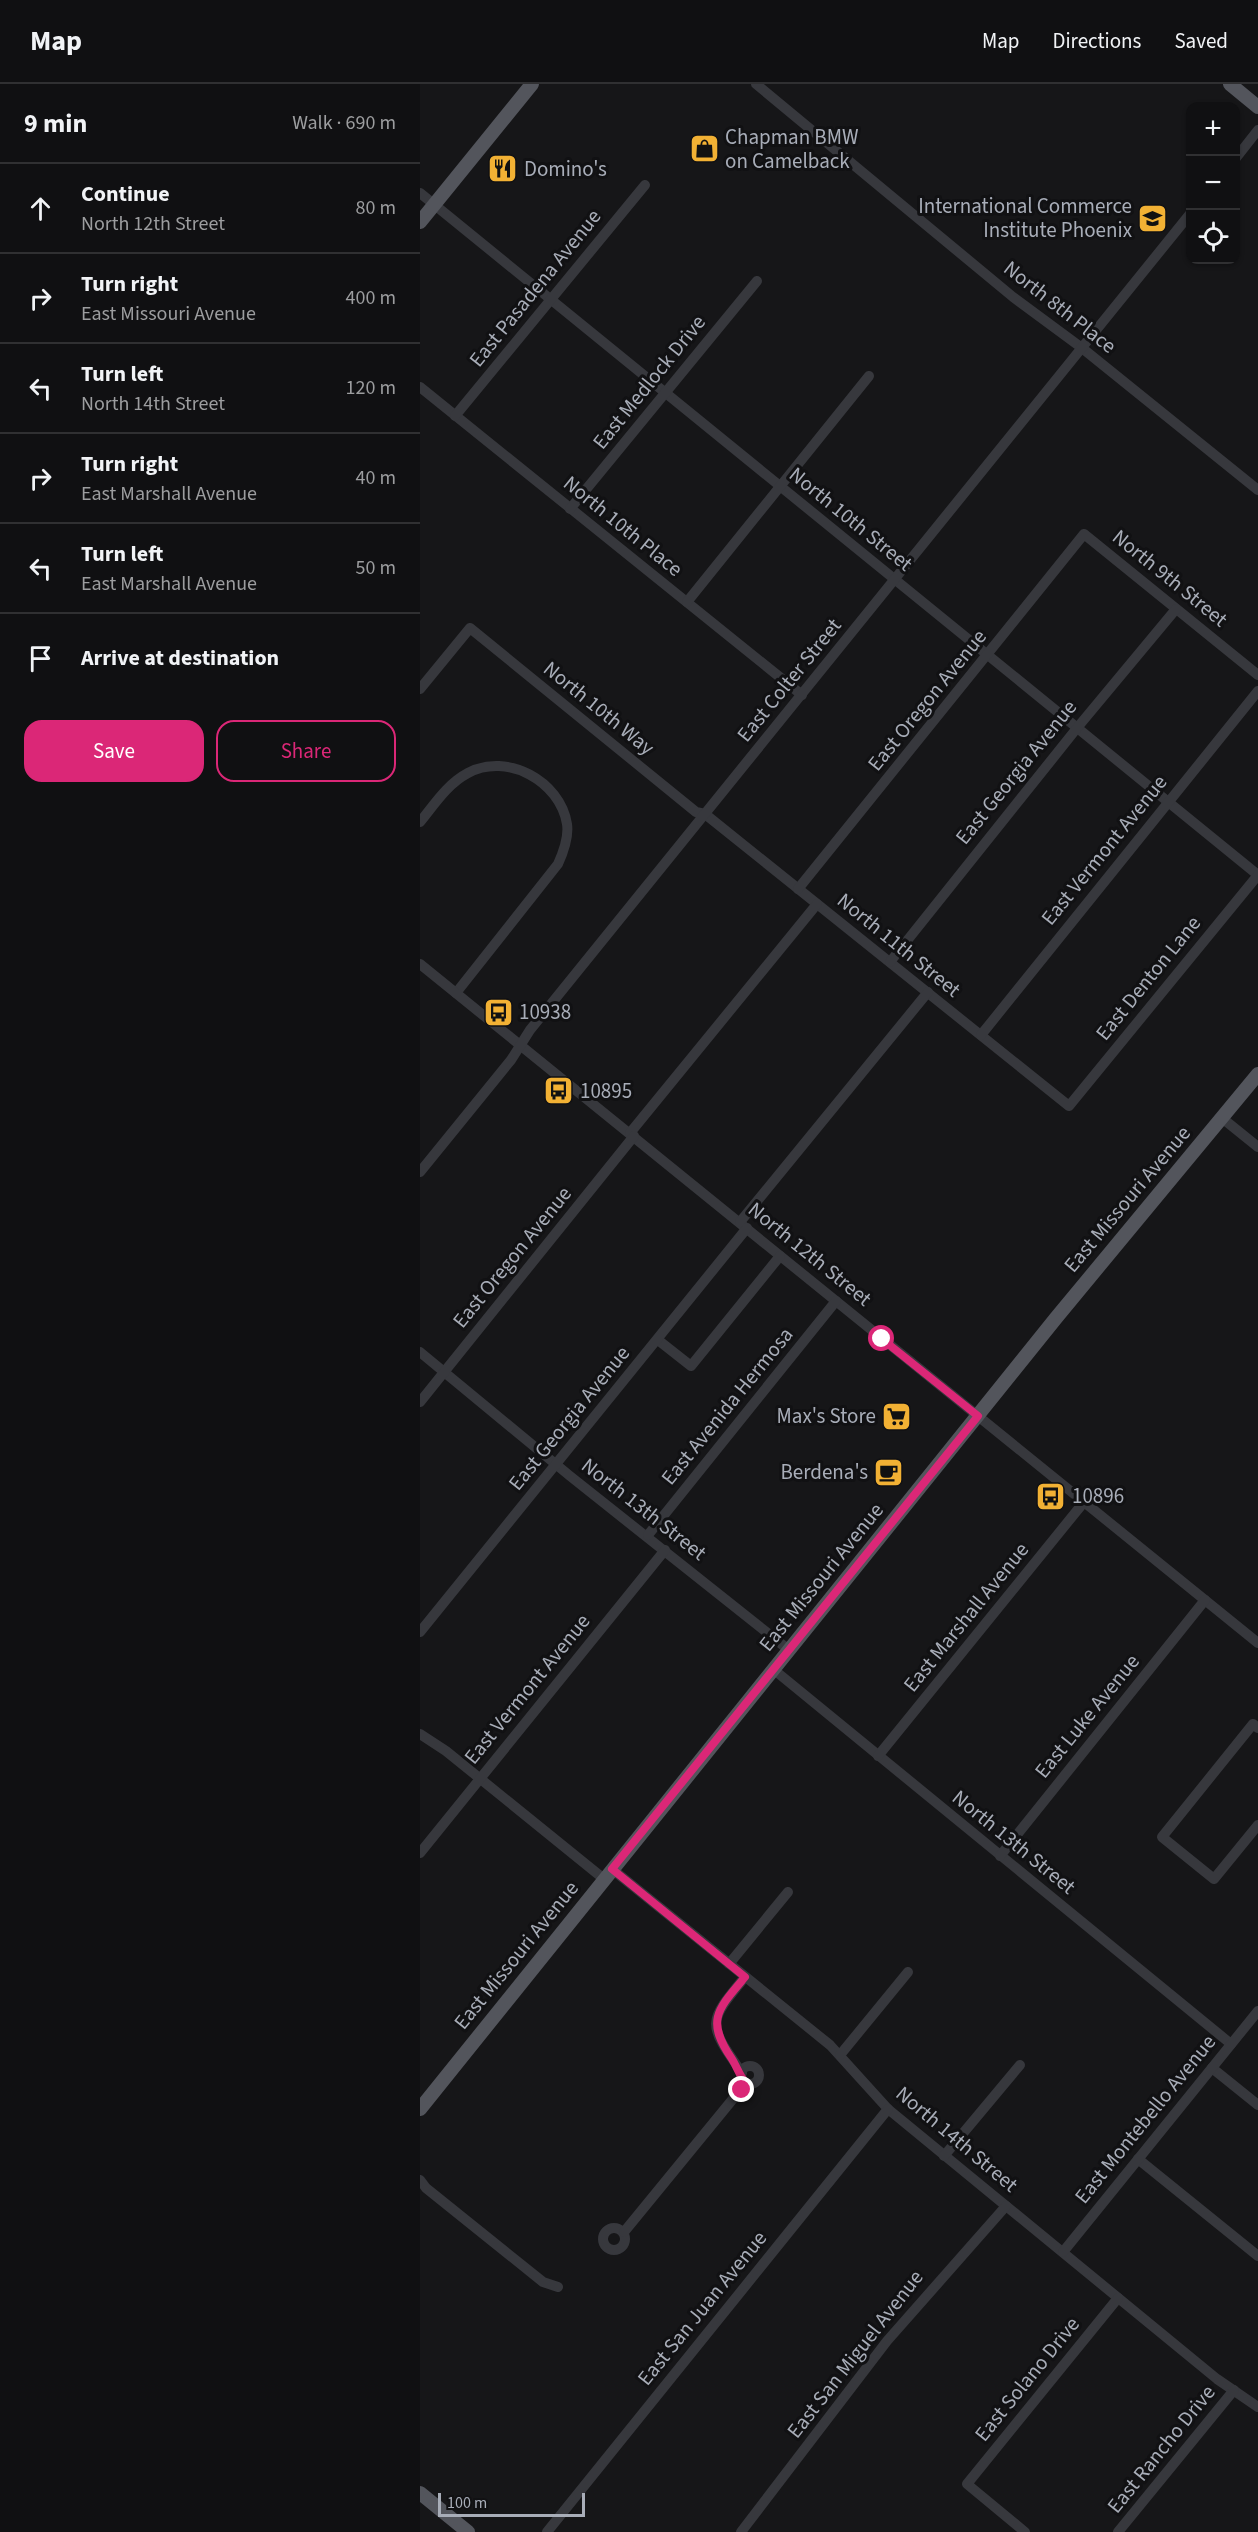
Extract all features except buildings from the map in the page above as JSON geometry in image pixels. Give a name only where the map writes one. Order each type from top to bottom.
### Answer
[{"type":"main road","points":[[420,222],[532,84]]},
{"type":"main road","points":[[1230,84],[1258,107]]},
{"type":"main road","name":"East Missouri Avenue","points":[[420,2109],[978,1416],[1258,1074]]},
{"type":"main road","points":[[420,2493],[468,2532]]},
{"type":"street","name":"North 8th Place","points":[[756,84],[1012,297],[1082,348],[1258,490]]},
{"type":"street","points":[[1238,156],[1258,130]]},
{"type":"street","name":"East Pasadena Avenue","points":[[455,416],[645,185]]},
{"type":"street","name":"North 10th Street","points":[[420,193],[1258,875]]},
{"type":"street","name":"East Colter Street","points":[[420,1172],[530,1030],[1186,219]]},
{"type":"street","name":"East Medlock Drive","points":[[570,509],[757,281]]},
{"type":"street","points":[[687,602],[869,376]]},
{"type":"street","name":"North 10th Place","points":[[420,387],[801,695]]},
{"type":"street","name":"North 9th Street","points":[[1084,534],[1258,675]]},
{"type":"street","name":"East Oregon Avenue","points":[[798,889],[1084,534]]},
{"type":"street","name":"East Georgia Avenue","points":[[890,962],[1077,728],[1176,609]]},
{"type":"street","name":"North 10th Way","points":[[420,689],[470,628],[696,812],[705,814]]},
{"type":"street","name":"East Vermont Avenue","points":[[981,1035],[1258,691]]},
{"type":"street","points":[[420,822],[454,782],[483,767],[496,765],[523,771],[546,787],[560,805],[567,825],[561,858],[546,882],[456,993]]},
{"type":"street","name":"North 11th Street","points":[[705,814],[1069,1106]]},
{"type":"street","name":"East Denton Lane","points":[[1069,1106],[1258,875]]},
{"type":"street","name":"East Oregon Avenue","points":[[420,1402],[818,904]]},
{"type":"street","name":"North 12th Street","points":[[420,964],[1258,1643]]},
{"type":"street","name":"East Georgia Avenue","points":[[420,1632],[658,1340],[744,1225],[928,992]]},
{"type":"street","points":[[1222,1118],[1258,1147]]},
{"type":"street","points":[[658,1340],[691,1366],[780,1256]]},
{"type":"street","name":"East Avenida Hermosa","points":[[648,1535],[836,1301]]},
{"type":"street","name":"North 13th Street","points":[[420,1352],[558,1463],[570,1476],[648,1535],[789,1650]]},
{"type":"street","name":"East Marshall Avenue","points":[[878,1756],[1084,1502]]},
{"type":"street","name":"East Vermont Avenue","points":[[420,1853],[665,1550]]},
{"type":"street","name":"East Luke Avenue","points":[[1000,1856],[1205,1600]]},
{"type":"street","name":"North 13th Street","points":[[773,1670],[1231,2044]]},
{"type":"street","points":[[1256,1726],[1162,1837],[1214,1879],[1258,1825]]},
{"type":"street","name":"North 14th Street","points":[[420,1734],[729,1964],[840,2055],[888,2109],[944,2156],[1118,2298],[1258,2407]]},
{"type":"street","points":[[729,1964],[788,1892]]},
{"type":"street","points":[[840,2055],[908,1972]]},
{"type":"street","points":[[624,2232],[744,2078],[723,2046],[715,2022],[719,2009],[745,1977]]},
{"type":"street","name":"East Montebello Avenue","points":[[1063,2252],[1258,2011]]},
{"type":"street","points":[[944,2156],[1020,2065]]},
{"type":"street","points":[[1212,2068],[1258,2105]]},
{"type":"street","name":"East San Juan Avenue","points":[[547,2532],[888,2109]]},
{"type":"street","points":[[1138,2159],[1258,2256]]},
{"type":"street","points":[[420,2180],[426,2188],[543,2282],[558,2287]]},
{"type":"street","name":"East San Miguel Avenue","points":[[741,2532],[886,2341],[1005,2206]]},
{"type":"street","name":"East Solano Drive","points":[[1025,2532],[967,2484],[1118,2298]]},
{"type":"street","name":"East Rancho Drive","points":[[1118,2532],[1234,2390]]},
{"type":"place","name":"Chapman BMW on Camelback","points":[[704,149]]},
{"type":"place","name":"Domino's","points":[[503,169]]},
{"type":"place","name":"International Commerce Institute Phoenix","points":[[1153,218]]},
{"type":"place","name":"10938","points":[[498,1012]]},
{"type":"place","name":"10895","points":[[559,1091]]},
{"type":"place","name":"Max's Store","points":[[897,1416]]},
{"type":"place","name":"Berdena's","points":[[889,1472]]},
{"type":"place","name":"10896","points":[[1051,1496]]},
{"type":"route","points":[[742,2090],[746,2083],[742,2079],[742,2073],[723,2046],[715,2022],[719,2009],[745,1977],[612,1869],[978,1416],[882,1339]]}]
